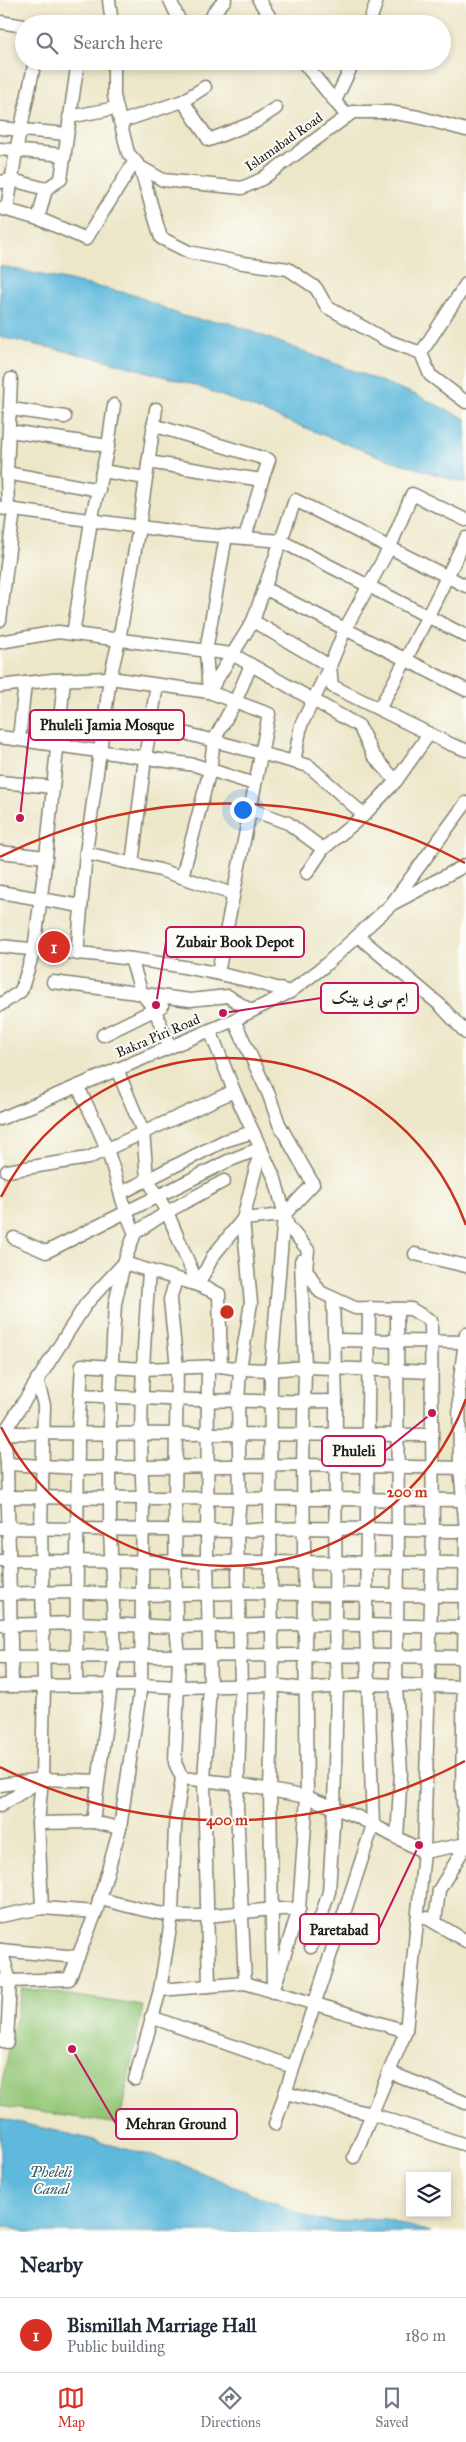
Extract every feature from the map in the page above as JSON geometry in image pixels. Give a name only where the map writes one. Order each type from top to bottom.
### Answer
[{"type":"street","points":[[110,0],[111,15]]},
{"type":"street","points":[[170,0],[177,15]]},
{"type":"street","points":[[213,15],[225,0]]},
{"type":"street","points":[[259,0],[268,15]]},
{"type":"street","points":[[372,15],[377,0]]},
{"type":"street","points":[[0,22],[15,24]]},
{"type":"street","points":[[33,70],[16,150],[6,181],[4,209],[38,219],[86,239],[138,164]]},
{"type":"street","points":[[38,219],[46,189],[61,179],[77,70]]},
{"type":"street","points":[[114,70],[116,108],[128,153],[138,164],[161,238],[189,252],[243,263],[288,269],[316,288],[327,307],[386,340],[421,353],[430,375],[466,402]]},
{"type":"street","points":[[309,70],[347,116]]},
{"type":"street","points":[[335,101],[350,70]]},
{"type":"street","points":[[120,122],[183,101],[205,87]]},
{"type":"street","points":[[183,101],[209,140],[256,122],[276,108]]},
{"type":"street","points":[[69,117],[116,108]]},
{"type":"street","name":"Islamabad Road","points":[[138,164],[163,180],[242,188],[262,179],[353,112],[389,112],[418,117],[466,130]]},
{"type":"street","points":[[0,128],[67,134]]},
{"type":"street","points":[[0,149],[65,154]]},
{"type":"street","points":[[6,181],[46,189]]},
{"type":"street","points":[[421,353],[466,284]]},
{"type":"street","points":[[0,620],[8,509],[7,474],[11,409],[6,394],[11,379]]},
{"type":"street","points":[[73,634],[91,521],[108,446],[114,405]]},
{"type":"street","points":[[11,409],[65,417]]},
{"type":"street","points":[[77,954],[86,853],[110,678],[119,640],[139,527],[156,409]]},
{"type":"street","points":[[153,425],[269,460],[245,538]]},
{"type":"street","points":[[10,431],[108,446]]},
{"type":"street","points":[[148,462],[262,480]]},
{"type":"street","points":[[102,471],[146,478]]},
{"type":"street","points":[[7,474],[98,490]]},
{"type":"street","points":[[294,762],[301,725],[312,700],[330,666],[345,629],[390,547],[412,494],[466,520]]},
{"type":"street","points":[[209,692],[253,621],[295,500],[466,586]]},
{"type":"street","points":[[8,509],[139,527],[281,540],[466,636]]},
{"type":"street","points":[[209,692],[206,651],[226,536]]},
{"type":"street","points":[[379,709],[407,660],[426,616],[466,538]]},
{"type":"street","points":[[264,588],[466,690]]},
{"type":"street","points":[[253,621],[330,666]]},
{"type":"street","points":[[0,642],[58,632],[232,654],[359,726],[373,755],[396,781]]},
{"type":"street","points":[[182,877],[210,770],[214,740],[236,702],[251,665]]},
{"type":"street","points":[[330,666],[332,686],[466,750]]},
{"type":"street","points":[[0,686],[110,678],[209,692],[269,714],[218,973]]},
{"type":"street","points":[[0,1005],[21,991],[34,950],[46,856],[64,680]]},
{"type":"street","points":[[18,740],[25,684]]},
{"type":"street","points":[[132,864],[144,758],[157,685]]},
{"type":"street","points":[[150,724],[309,766],[364,814]]},
{"type":"street","points":[[307,873],[323,849],[364,814],[396,781],[430,734]]},
{"type":"street","points":[[0,737],[195,765],[254,784]]},
{"type":"street","points":[[0,782],[53,787]]},
{"type":"street","points":[[392,904],[466,803]]},
{"type":"street","points":[[249,809],[288,823],[323,849]]},
{"type":"street","points":[[0,852],[46,856]]},
{"type":"street","points":[[86,853],[182,877],[233,894]]},
{"type":"street","name":"Bakra Piri Road","points":[[0,1119],[234,1020],[290,992],[322,968],[392,904],[466,865]]},
{"type":"street","points":[[0,892],[82,906]]},
{"type":"street","points":[[358,936],[440,1006],[466,1033]]},
{"type":"street","points":[[0,946],[131,959],[240,977],[290,992]]},
{"type":"street","points":[[131,959],[142,994],[155,1010],[170,1046]]},
{"type":"street","points":[[53,982],[190,1000],[228,996],[251,1011]]},
{"type":"street","points":[[103,1035],[178,998]]},
{"type":"street","points":[[234,1020],[269,1095],[279,1124],[313,1184],[284,1215],[271,1370],[270,1594],[273,1685],[270,1789],[273,1992]]},
{"type":"street","points":[[210,1030],[234,1090],[275,1179],[288,1226],[308,1250],[306,1269],[320,1292],[355,1308],[411,1309],[431,1321],[430,1435],[433,1531],[424,1852],[406,2031],[354,2157]]},
{"type":"street","points":[[118,1069],[143,1132],[147,1178],[167,1212],[198,1285]]},
{"type":"street","points":[[78,1087],[107,1149],[121,1193],[124,1212],[134,1233]]},
{"type":"street","points":[[7,1171],[88,1158],[234,1090]]},
{"type":"street","points":[[121,1193],[224,1140],[253,1132]]},
{"type":"street","points":[[14,1238],[46,1252],[228,1160],[261,1148]]},
{"type":"street","points":[[244,1983],[240,1912],[238,1784],[241,1685],[237,1530],[240,1498],[238,1403],[240,1369],[251,1303],[243,1219],[261,1148]]},
{"type":"street","points":[[93,1822],[115,1656],[111,1595],[112,1563],[109,1499],[110,1397],[116,1304],[124,1263],[134,1233],[167,1212],[224,1181]]},
{"type":"street","points":[[198,1285],[213,1256],[243,1219],[284,1215]]},
{"type":"street","points":[[273,1992],[299,1909],[307,1797],[303,1529],[305,1367],[300,1240]]},
{"type":"street","points":[[415,1254],[466,1266]]},
{"type":"street","points":[[124,1263],[198,1285],[219,1294],[221,1366]]},
{"type":"street","points":[[124,1263],[86,1304],[2,1433],[7,1464],[4,1497],[6,1686],[141,1685],[177,1688],[273,1685],[305,1689],[367,1684],[464,1687]]},
{"type":"street","points":[[5,1980],[69,1979],[96,1912],[120,1828],[141,1685],[141,1435],[149,1271]]},
{"type":"street","points":[[135,2079],[160,1990],[172,1915],[175,1826],[182,1778],[175,1763],[179,1656],[176,1627],[175,1497],[175,1399],[177,1368],[170,1300],[176,1278]]},
{"type":"street","points":[[311,1947],[330,1892],[334,1808],[337,1686],[335,1656],[336,1368],[333,1298]]},
{"type":"street","points":[[275,2124],[373,1825],[366,1626],[369,1308]]},
{"type":"street","points":[[397,1309],[398,1626],[396,1685],[401,1772],[397,1838]]},
{"type":"street","points":[[335,1340],[432,1341],[465,1338],[463,1468],[466,1531],[464,1687],[466,1838]]},
{"type":"street","points":[[76,1685],[78,1434],[82,1365],[143,1369],[221,1366],[271,1370],[305,1367],[432,1372]]},
{"type":"street","points":[[208,1367],[207,1562],[210,1686],[204,1780],[209,1986]]},
{"type":"street","points":[[37,1379],[44,1405],[41,1528],[41,1624],[44,1686],[42,1779],[38,1823],[42,1908]]},
{"type":"street","points":[[80,1396],[238,1403],[271,1400],[336,1402]]},
{"type":"street","points":[[2,1433],[430,1435]]},
{"type":"street","points":[[7,1464],[79,1468],[207,1468],[303,1465],[463,1468]]},
{"type":"street","points":[[4,1497],[77,1499],[175,1497],[464,1500]]},
{"type":"street","points":[[4,1528],[142,1528],[176,1530],[336,1528],[466,1531]]},
{"type":"street","points":[[4,1561],[112,1563],[466,1563]]},
{"type":"street","points":[[5,1594],[78,1593],[142,1596],[238,1593],[465,1596]]},
{"type":"street","points":[[5,1625],[77,1623],[113,1626],[176,1627],[239,1624],[465,1627]]},
{"type":"street","points":[[6,1657],[43,1658],[76,1655],[465,1657]]},
{"type":"street","points":[[182,1778],[238,1784],[307,1797],[373,1825],[424,1852],[466,1845]]},
{"type":"street","points":[[0,1786],[42,1779],[98,1781]]},
{"type":"street","points":[[0,1806],[42,1779]]},
{"type":"street","points":[[38,1823],[93,1822],[120,1828]]},
{"type":"street","points":[[435,1922],[438,1890],[466,1845]]},
{"type":"street","points":[[99,1899],[172,1915],[207,1915],[271,1908],[299,1909]]},
{"type":"street","points":[[0,1916],[42,1908],[96,1912]]},
{"type":"street","points":[[418,1912],[466,1941]]},
{"type":"street","points":[[0,2040],[7,2042],[5,1980],[0,1950],[78,1957]]},
{"type":"street","points":[[160,1990],[244,1983],[406,2031]]},
{"type":"street","points":[[151,2017],[294,2067]]},
{"type":"street","points":[[389,2072],[466,2103]]},
{"type":"street","points":[[285,2093],[372,2114],[466,2145]]},
{"type":"green space","points":[[22,1988],[143,2006],[119,2124],[0,2106],[0,2092]]},
{"type":"water","points":[[0,266],[135,295],[182,316],[200,320],[227,322],[414,394],[466,419],[466,484],[378,456],[194,385],[102,359],[0,337]]},
{"type":"water","name":"Pheleli Canal","points":[[0,2118],[86,2138],[181,2164],[314,2219],[338,2222],[365,2218],[385,2219],[430,2232],[26,2232],[0,2225]]},
{"type":"place","name":"Phuleli Jamia Mosque","points":[[20,818]]},
{"type":"place","name":"Bismillah Marriage Hall","points":[[54,947]]},
{"type":"place","name":"Zubair Book Depot","points":[[156,1005]]},
{"type":"place","name":"ایم سی بی بینک","points":[[223,1013]]},
{"type":"place","name":"Phuleli","points":[[432,1413]]},
{"type":"place","name":"Paretabad","points":[[419,1845]]},
{"type":"place","name":"Mehran Ground","points":[[72,2049]]}]
